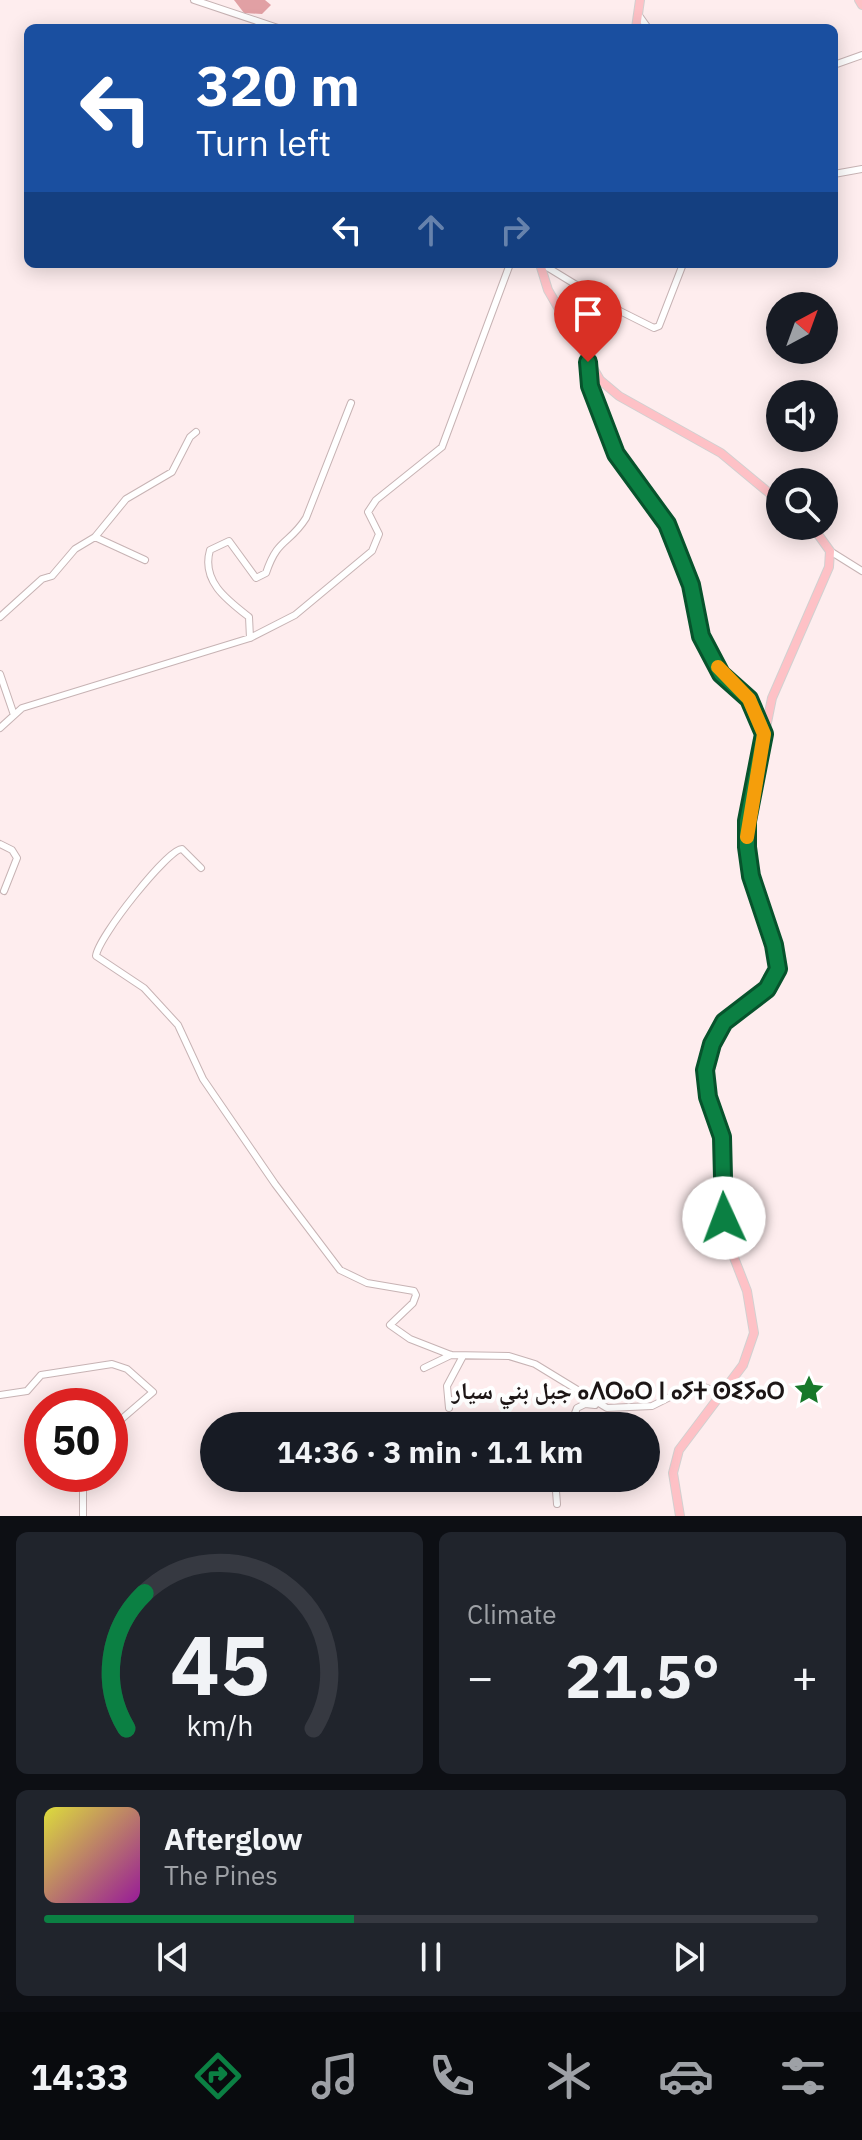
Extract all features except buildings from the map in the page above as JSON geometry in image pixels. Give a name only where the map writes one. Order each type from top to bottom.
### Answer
[{"type":"main road","points":[[637,24],[640,0]]},
{"type":"main road","points":[[542,268],[548,290],[591,368],[619,396],[721,453],[766,490]]},
{"type":"main road","points":[[680,1516],[674,1461],[689,1432],[743,1365],[752,1344],[754,1323],[747,1291],[726,1237],[721,1200],[722,1137],[708,1097],[705,1070],[712,1044],[724,1022],[767,989],[778,969],[774,945],[751,876],[747,821],[772,698],[826,579],[830,551],[822,540]]},
{"type":"street","points":[[194,0],[266,24]]},
{"type":"street","points":[[638,14],[645,24]]},
{"type":"street","points":[[838,64],[862,55]]},
{"type":"street","points":[[838,173],[862,169]]},
{"type":"street","points":[[0,728],[22,708],[250,638],[295,615],[372,551],[379,534],[368,512],[376,500],[442,447],[509,268]]},
{"type":"street","points":[[548,268],[654,328],[659,326],[681,268]]},
{"type":"street","points":[[591,368],[587,372],[590,386],[616,454],[667,524],[691,585],[701,636],[721,674],[749,699],[764,734]]},
{"type":"street","points":[[250,638],[249,617],[211,582],[206,562],[210,550],[229,541],[256,578],[266,573],[276,546],[295,535],[306,518],[351,403]]},
{"type":"street","points":[[0,617],[42,579],[52,576],[75,549],[95,537],[126,499],[172,472],[196,432]]},
{"type":"street","points":[[95,537],[145,560]]},
{"type":"street","points":[[830,551],[862,571]]},
{"type":"street","points":[[0,674],[14,715]]},
{"type":"street","points":[[0,844],[12,850],[17,858],[4,891]]},
{"type":"street","points":[[201,868],[182,849],[169,854],[104,932],[96,956],[144,988],[178,1025],[203,1079],[340,1270],[367,1283],[414,1291],[413,1303],[390,1325],[410,1339],[451,1355],[509,1356],[535,1364],[602,1406]]},
{"type":"street","points":[[424,1368],[451,1355]]},
{"type":"street","points":[[449,1408],[447,1386],[463,1356]]},
{"type":"street","points":[[30,1388],[41,1375],[112,1364],[127,1369],[153,1392],[128,1414]]},
{"type":"street","points":[[575,1412],[585,1404],[652,1406],[696,1384],[720,1393]]},
{"type":"street","points":[[0,1395],[24,1391]]},
{"type":"street","points":[[83,1492],[83,1516]]},
{"type":"street","points":[[556,1492],[557,1504]]},
{"type":"shaded area","points":[[234,0],[265,0],[271,5],[262,14],[244,13]]},
{"type":"slow traffic","points":[[718,667],[721,674],[749,699],[764,734],[747,821],[747,837]]},
{"type":"place","name":"جبل بني سيار ⴰⴷⵔⴰⵔ ⵏ ⴰⵢⵜ ⵙⵉⵢⴰⵔ","points":[[809,1390]]},
{"type":"route","points":[[588,362],[591,368],[587,372],[590,386],[616,454],[667,524],[691,585],[701,636],[721,674],[749,699],[764,734],[747,821],[747,847],[751,876],[774,945],[778,969],[767,989],[724,1022],[712,1044],[705,1070],[708,1097],[722,1137],[721,1200],[724,1218]]}]
